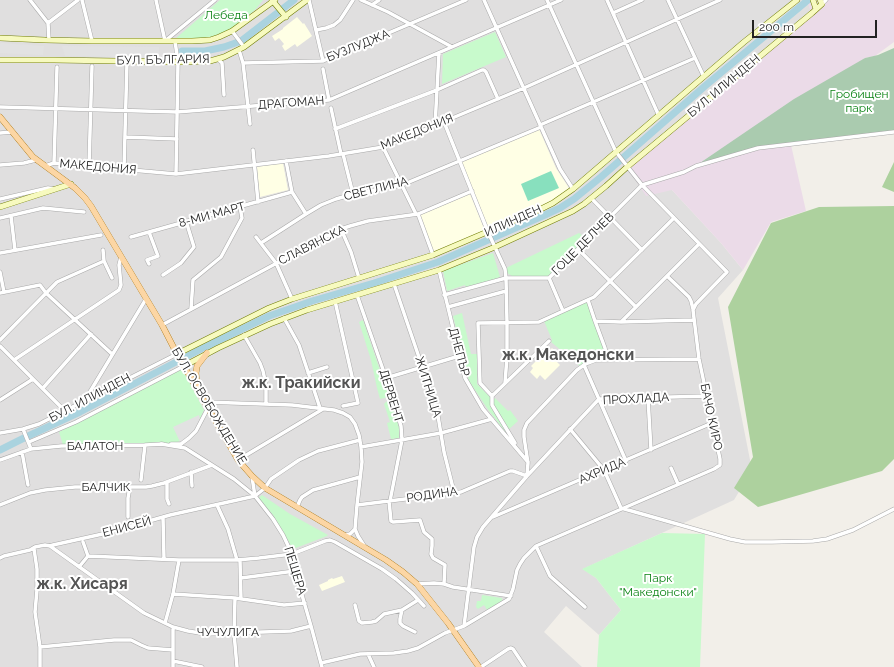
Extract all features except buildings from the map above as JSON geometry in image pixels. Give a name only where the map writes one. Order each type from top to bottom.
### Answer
[{"type":"main road","name":"БУЛ. БЪЛГАРИЯ","points":[[0,38],[92,41],[210,40],[232,31],[273,0]]},
{"type":"main road","points":[[273,0],[286,17]]},
{"type":"main road","name":"БУЛ. БЪЛГАРИЯ","points":[[0,60],[200,62],[218,59],[242,49],[308,0]]},
{"type":"main road","name":"ИЛИНДЕН","points":[[178,354],[269,308],[292,299],[433,255],[489,234],[553,203],[573,189],[744,42],[797,0]]},
{"type":"main road","points":[[813,0],[816,9]]},
{"type":"main road","name":"БУЛ. ИЛИНДЕН","points":[[627,167],[816,9],[821,2]]},
{"type":"main road","name":"БУЛ. ОСВОБОЖДЕНИЕ","points":[[0,117],[36,160],[71,184],[80,192],[91,206],[162,325],[238,460],[265,488],[386,560],[417,584],[480,667]]},
{"type":"main road","name":"ИЛИНДЕН","points":[[183,364],[284,318],[439,270],[573,211],[591,198],[627,167]]},
{"type":"main road","points":[[0,207],[71,184]]},
{"type":"main road","points":[[197,388],[197,366],[207,353]]},
{"type":"street","points":[[30,0],[48,23],[49,40]]},
{"type":"street","points":[[33,4],[36,0]]},
{"type":"street","points":[[48,23],[78,0]]},
{"type":"street","points":[[82,0],[92,41]]},
{"type":"street","points":[[156,0],[165,41],[214,0]]},
{"type":"street","points":[[308,0],[323,61]]},
{"type":"street","points":[[316,30],[334,25],[340,20],[353,0]]},
{"type":"street","points":[[361,0],[411,24],[452,47]]},
{"type":"street","points":[[372,5],[379,0]]},
{"type":"street","name":"БУЗЛУДЖА","points":[[243,63],[323,61],[466,0]]},
{"type":"street","points":[[484,0],[560,169],[573,189]]},
{"type":"street","points":[[547,0],[616,152],[642,185],[727,272],[696,304],[693,310]]},
{"type":"street","name":"ДРАГОМАН","points":[[0,107],[177,112],[329,100],[561,0]]},
{"type":"street","points":[[607,0],[659,116]]},
{"type":"street","points":[[613,14],[642,0]]},
{"type":"street","points":[[668,0],[704,77]]},
{"type":"street","name":"МАКЕДОНИЯ","points":[[44,166],[54,163],[176,174],[341,154],[384,147],[524,88],[720,0]]},
{"type":"street","points":[[821,2],[826,0]]},
{"type":"street","points":[[232,31],[242,49],[250,124]]},
{"type":"street","points":[[175,41],[178,62],[176,174]]},
{"type":"street","points":[[435,126],[439,53]]},
{"type":"street","name":"СВЕТЛИНА","points":[[261,243],[321,205],[353,194],[402,185],[695,58]]},
{"type":"street","points":[[218,59],[222,63],[224,95]]},
{"type":"street","points":[[124,169],[127,62]]},
{"type":"street","points":[[89,166],[92,66]]},
{"type":"street","points":[[54,163],[57,67]]},
{"type":"street","points":[[323,69],[329,100]]},
{"type":"street","points":[[335,129],[437,90],[482,70],[484,70],[498,99]]},
{"type":"street","points":[[331,108],[341,154],[343,154],[353,194]]},
{"type":"street","points":[[444,122],[484,223],[504,266],[506,278],[507,322],[505,383]]},
{"type":"street","points":[[1,133],[12,132]]},
{"type":"street","points":[[642,185],[684,172],[696,166],[758,148],[894,132]]},
{"type":"street","points":[[125,137],[177,139]]},
{"type":"street","points":[[384,147],[417,214],[433,255]]},
{"type":"street","points":[[253,150],[258,202]]},
{"type":"street","points":[[0,165],[24,163],[36,160]]},
{"type":"street","points":[[286,161],[292,192],[306,214]]},
{"type":"street","name":"ГОЦЕ ДЕЛЧЕВ","points":[[444,295],[506,278],[549,278],[642,185]]},
{"type":"street","points":[[0,199],[48,188],[56,189]]},
{"type":"street","name":"СЛАВЯНСКА","points":[[162,325],[341,229],[368,221],[417,214],[472,191]]},
{"type":"street","name":"8-МИ МАРТ","points":[[131,237],[292,192]]},
{"type":"street","points":[[591,198],[642,250]]},
{"type":"street","points":[[191,309],[193,280],[221,257],[242,218],[240,207]]},
{"type":"street","points":[[0,218],[43,208],[84,212]]},
{"type":"street","points":[[11,216],[15,250]]},
{"type":"street","points":[[507,322],[539,322],[594,297],[674,218]]},
{"type":"street","points":[[163,275],[181,263],[194,247],[186,221]]},
{"type":"street","points":[[341,229],[351,252],[359,278]]},
{"type":"street","points":[[149,232],[158,256],[147,260],[149,264]]},
{"type":"street","points":[[0,253],[101,235]]},
{"type":"street","points":[[256,237],[276,263],[292,299]]},
{"type":"street","points":[[621,322],[699,244]]},
{"type":"street","points":[[578,249],[636,307]]},
{"type":"street","points":[[103,250],[104,261],[112,278]]},
{"type":"street","points":[[14,360],[119,290],[121,287],[119,265],[121,257]]},
{"type":"street","points":[[0,340],[57,282],[104,261]]},
{"type":"street","name":"ДНЕПЪР","points":[[439,270],[465,378],[483,409],[528,463]]},
{"type":"street","points":[[0,272],[2,292],[40,285],[46,293],[112,354]]},
{"type":"street","points":[[667,276],[689,297],[693,310]]},
{"type":"street","points":[[549,278],[563,311]]},
{"type":"street","name":"ЖИТНИЦА","points":[[394,284],[437,410],[444,452],[454,492]]},
{"type":"street","points":[[448,307],[506,291]]},
{"type":"street","name":"ДЕРВЕНТ","points":[[357,295],[401,426],[402,440],[389,501],[391,521],[401,522],[420,520],[424,532],[432,539],[431,554],[433,558],[445,565],[444,584]]},
{"type":"street","points":[[85,401],[146,299]]},
{"type":"street","points":[[588,300],[605,348],[607,360]]},
{"type":"street","points":[[336,301],[358,404],[343,406]]},
{"type":"street","name":"БАЧО КИРО","points":[[511,596],[517,570],[520,564],[536,546],[714,469],[720,465],[699,359],[693,320],[693,310]]},
{"type":"street","points":[[284,318],[299,345],[321,408]]},
{"type":"street","points":[[595,321],[621,322],[693,320]]},
{"type":"street","name":"ДНЕПЪР","points":[[492,396],[480,383],[478,323],[507,322]]},
{"type":"street","points":[[43,388],[91,334]]},
{"type":"street","points":[[244,335],[264,371],[266,404]]},
{"type":"street","points":[[519,451],[492,405],[492,396],[549,342]]},
{"type":"street","points":[[0,346],[65,411]]},
{"type":"street","name":"БУЛ. ИЛИНДЕН","points":[[0,434],[39,424],[178,354]]},
{"type":"street","points":[[386,378],[459,356]]},
{"type":"street","points":[[527,476],[528,463],[524,430],[527,423],[577,370],[584,365],[596,360],[699,359]]},
{"type":"street","name":"БУЛ. ИЛИНДЕН","points":[[28,440],[76,422],[183,364]]},
{"type":"street","points":[[584,365],[626,461]]},
{"type":"street","points":[[308,373],[327,367]]},
{"type":"street","points":[[0,400],[33,379]]},
{"type":"street","name":"ПРОХЛАДА","points":[[464,626],[474,547],[483,527],[527,476],[599,400],[706,396]]},
{"type":"street","points":[[648,398],[651,450]]},
{"type":"street","points":[[207,405],[292,405],[334,410],[350,417],[355,424],[360,440],[362,462],[355,528],[365,547]]},
{"type":"street","name":"БАЛАТОН","points":[[0,460],[31,449],[61,446],[145,446],[181,444],[190,438],[196,431],[204,417],[207,405]]},
{"type":"street","points":[[238,460],[321,408]]},
{"type":"street","points":[[361,447],[441,433],[492,420]]},
{"type":"street","name":"АХРИДА","points":[[492,518],[712,423]]},
{"type":"street","points":[[23,429],[31,449]]},
{"type":"street","points":[[570,429],[604,470],[621,508],[730,539],[745,542],[813,541],[826,539],[853,530],[894,509]]},
{"type":"street","points":[[255,496],[265,488],[271,480],[308,455],[360,440]]},
{"type":"street","name":"ПЕЩЕРА","points":[[161,444],[185,448],[234,479],[255,496],[273,519],[283,534],[292,554],[295,571],[321,665]]},
{"type":"street","points":[[142,480],[145,446]]},
{"type":"street","points":[[22,452],[28,485]]},
{"type":"street","name":"БАЛЧИК","points":[[0,505],[30,493],[45,490],[75,487],[152,486],[212,465]]},
{"type":"street","points":[[671,468],[678,484]]},
{"type":"street","name":"РОДИНА","points":[[357,505],[461,492],[510,470],[527,476]]},
{"type":"street","points":[[191,472],[192,486]]},
{"type":"street","points":[[252,476],[255,496]]},
{"type":"street","points":[[297,507],[300,500],[309,492],[317,488],[360,477]]},
{"type":"street","points":[[167,482],[169,504]]},
{"type":"street","points":[[128,517],[128,498],[130,487]]},
{"type":"street","name":"ЕНИСЕЙ","points":[[0,558],[34,549],[35,547],[45,545],[50,546],[114,531],[162,517],[255,496]]},
{"type":"street","points":[[217,505],[228,529],[239,560],[241,599]]},
{"type":"street","points":[[162,517],[164,558]]},
{"type":"street","points":[[345,536],[350,534],[355,528]]},
{"type":"street","points":[[88,556],[164,558],[179,560],[239,560],[292,554],[330,540],[377,566],[396,579],[424,606]]},
{"type":"street","points":[[84,542],[88,556]]},
{"type":"street","name":"ЧУЧУЛИГА","points":[[50,546],[144,614],[173,627],[206,634],[291,631],[311,626]]},
{"type":"street","points":[[536,546],[550,576],[585,607]]},
{"type":"street","points":[[34,549],[37,569],[35,612],[40,647],[40,667]]},
{"type":"street","points":[[79,567],[88,556]]},
{"type":"street","points":[[165,623],[173,594],[179,560]]},
{"type":"street","points":[[241,578],[295,571]]},
{"type":"street","points":[[417,584],[444,584],[469,590],[511,596]]},
{"type":"street","points":[[173,594],[235,598],[284,605],[305,603]]},
{"type":"street","points":[[321,665],[351,656],[413,650],[445,633],[464,626],[509,599],[511,596]]},
{"type":"street","points":[[235,598],[234,633],[237,667]]},
{"type":"street","points":[[355,605],[357,619],[362,623],[373,622],[384,614],[402,610],[418,600]]},
{"type":"street","points":[[402,610],[400,623],[416,632]]},
{"type":"street","points":[[173,627],[173,667]]},
{"type":"street","points":[[40,647],[114,640],[131,640],[148,648],[173,650]]},
{"type":"street","points":[[480,667],[511,648],[525,667]]},
{"type":"street","points":[[368,654],[374,667]]},
{"type":"street","points":[[173,661],[202,667]]},
{"type":"shaded area","points":[[0,0],[807,0],[812,13],[672,190],[721,243],[743,270],[718,298],[752,470],[734,500],[583,569],[596,578],[621,610],[599,635],[566,606],[544,632],[582,667],[0,667]]},
{"type":"shaded area","points":[[807,0],[894,0],[894,42],[875,56],[865,58],[759,149],[791,145],[806,211],[771,222],[743,270],[721,243],[672,190],[646,196],[627,167],[811,13]]},
{"type":"shaded area","points":[[297,17],[303,24],[304,23],[312,36],[297,47],[295,44],[285,51],[282,46],[284,44],[279,38],[275,41],[272,36]]},
{"type":"shaded area","points":[[0,43],[44,46],[43,55],[0,53]]},
{"type":"shaded area","points":[[62,46],[159,47],[159,58],[65,56]]},
{"type":"shaded area","points":[[539,129],[556,168],[569,188],[557,198],[536,209],[489,229],[461,162]]},
{"type":"shaded area","points":[[283,163],[288,190],[260,197],[257,167]]},
{"type":"shaded area","points":[[470,194],[485,231],[434,253],[420,215]]},
{"type":"shaded area","points":[[552,348],[561,357],[556,361],[560,365],[545,380],[540,375],[537,379],[530,372],[533,368],[531,366]]},
{"type":"shaded area","points":[[199,415],[201,422],[196,431],[181,444],[173,427]]},
{"type":"shaded area","points":[[342,576],[345,582],[322,591],[319,585],[332,578]]},
{"type":"green space","name":"Лебеда","points":[[220,0],[263,0],[255,10],[228,31],[210,37],[175,39]]},
{"type":"green space","points":[[495,32],[506,57],[442,84],[443,54]]},
{"type":"green space","name":"Гробищен парк","points":[[894,48],[894,132],[758,148],[697,165],[794,99],[865,58],[878,55]]},
{"type":"green space","points":[[894,162],[894,192],[882,187]]},
{"type":"green space","points":[[551,171],[559,188],[528,201],[521,184]]},
{"type":"green space","points":[[894,206],[894,459],[882,471],[758,507],[734,488],[753,457],[728,307],[771,223],[819,207]]},
{"type":"green space","points":[[579,233],[586,238],[548,276],[512,276],[507,273],[506,269],[508,267]]},
{"type":"green space","points":[[493,253],[500,277],[469,288],[466,288],[465,285],[447,291],[443,271]]},
{"type":"green space","points":[[588,301],[604,348],[601,354],[580,366],[551,342],[552,340],[544,321]]},
{"type":"green space","points":[[462,313],[471,354],[477,354],[477,384],[491,398],[491,401],[511,439],[489,411],[469,381],[453,316]]},
{"type":"green space","points":[[363,320],[389,397],[380,399],[371,360],[359,322]]},
{"type":"green space","points":[[182,369],[204,410],[199,421],[184,440],[161,444],[63,445],[59,432]]},
{"type":"green space","points":[[495,398],[508,411],[510,410],[518,421],[508,430],[494,405],[493,400]]},
{"type":"green space","points":[[390,400],[399,427],[399,438],[391,439],[387,423],[390,422],[384,404]]},
{"type":"green space","points":[[262,495],[290,514],[328,535],[293,549],[273,515],[258,498]]},
{"type":"green space","name":"Парк \"Македонски\"","points":[[662,533],[705,534],[700,667],[597,667],[599,635],[621,610],[596,578],[582,569]]},
{"type":"green space","points":[[482,595],[502,598],[502,601],[487,610],[484,605],[478,609],[476,607],[477,601],[481,601]]},
{"type":"waterway","points":[[182,51],[205,51],[224,47],[241,41],[294,0]]},
{"type":"waterway","points":[[0,450],[80,412],[203,348],[269,316],[312,301],[438,262],[560,208],[574,199],[601,177],[705,86],[808,0]]},
{"type":"district","name":"ж.к. Македонски","points":[[568,355]]},
{"type":"district","name":"ж.к. Тракийски","points":[[301,383]]},
{"type":"district","name":"ж.к. Хисаря","points":[[82,584]]}]
